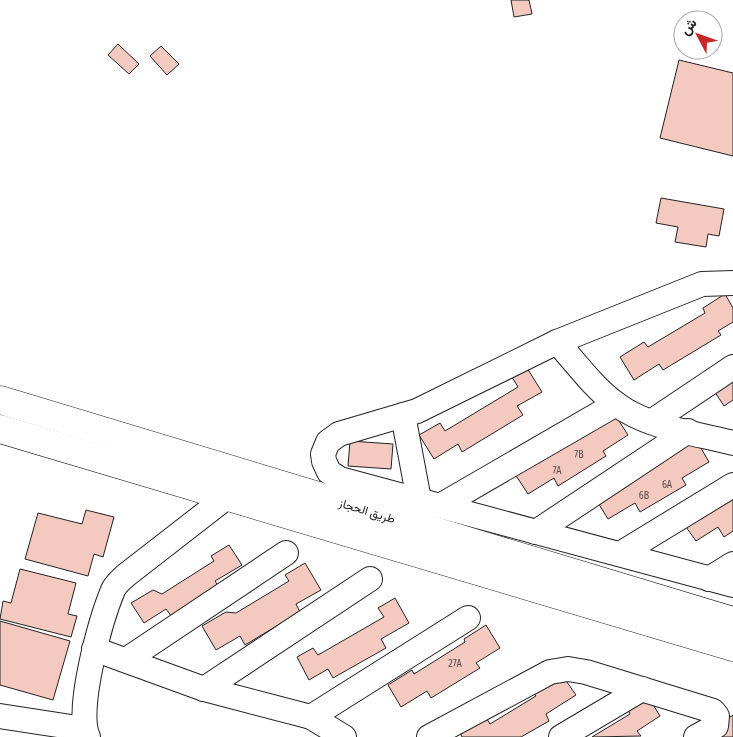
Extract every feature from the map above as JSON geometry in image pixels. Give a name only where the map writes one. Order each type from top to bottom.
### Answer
[{"type":"main road","name":"طريق الحجاز","points":[[0,400],[733,621]]},
{"type":"main road","name":"طريق الحجاز","points":[[0,429],[733,647]]},
{"type":"street","points":[[733,283],[702,284],[557,342],[417,411],[332,437],[325,448],[324,461],[334,476],[733,585]]},
{"type":"street","points":[[557,342],[595,385],[616,404],[650,422],[733,442]]},
{"type":"street","points":[[650,422],[733,366]]},
{"type":"street","points":[[429,503],[616,404]]},
{"type":"street","points":[[403,415],[429,503]]},
{"type":"street","points":[[536,532],[688,431]]},
{"type":"street","points":[[620,554],[733,484]]},
{"type":"street","points":[[0,716],[86,733],[83,711],[94,649],[113,589],[125,576],[228,496]]},
{"type":"street","points":[[126,660],[286,553]]},
{"type":"street","points":[[709,579],[733,564]]},
{"type":"street","points":[[204,689],[370,580]]},
{"type":"street","points":[[311,717],[468,618]]},
{"type":"street","points":[[94,649],[204,689],[311,717],[344,737]]},
{"type":"street","points":[[440,734],[542,675],[559,669],[577,669],[715,713],[718,719],[716,726],[696,737]]},
{"type":"street","points":[[561,737],[642,689]]},
{"type":"building","points":[[511,0],[529,0],[532,14],[514,17]]},
{"type":"building","points":[[118,44],[139,64],[129,74],[108,55]]},
{"type":"building","points":[[161,46],[179,64],[167,75],[150,56]]},
{"type":"building","points":[[679,60],[733,73],[733,156],[660,138]]},
{"type":"building","points":[[661,198],[724,209],[719,236],[708,234],[706,247],[675,242],[678,227],[656,223]]},
{"type":"building","points":[[725,294],[733,308],[733,322],[718,331],[721,335],[663,370],[659,364],[634,380],[620,357],[644,342],[648,347],[705,313],[703,308]]},
{"type":"building","points":[[527,368],[542,392],[517,406],[523,415],[462,452],[458,444],[434,459],[419,435],[440,423],[445,431],[518,387],[512,377]]},
{"type":"building","points":[[733,372],[733,400],[724,406],[711,386]]},
{"type":"building","points":[[612,410],[628,435],[603,451],[606,456],[558,486],[554,478],[528,494],[513,471],[535,457],[539,463],[592,430]]},
{"type":"building","points":[[694,436],[709,462],[682,478],[686,485],[640,512],[635,503],[608,519],[594,496],[619,487],[673,455],[670,450]]},
{"type":"building","points":[[350,441],[393,444],[391,469],[348,466]]},
{"type":"building","points":[[733,495],[733,531],[724,537],[718,527],[696,541],[681,520]]},
{"type":"building","points":[[86,510],[114,517],[103,557],[94,554],[88,576],[25,559],[38,513],[82,524]]},
{"type":"building","points":[[229,545],[242,565],[215,581],[219,587],[172,617],[166,609],[144,623],[131,603],[153,590],[162,594],[214,561],[211,556]]},
{"type":"building","points":[[305,563],[321,590],[296,604],[300,612],[245,645],[240,636],[216,650],[202,626],[226,612],[236,613],[289,581],[285,575]]},
{"type":"building","points":[[20,569],[76,583],[68,614],[77,616],[71,637],[0,619],[3,601],[11,603]]},
{"type":"building","points":[[395,598],[409,623],[381,639],[386,648],[333,678],[328,669],[309,680],[297,657],[313,648],[318,655],[384,617],[378,608]]},
{"type":"building","points":[[0,621],[70,641],[53,700],[0,685]]},
{"type":"building","points":[[486,625],[500,648],[476,663],[480,668],[431,698],[427,691],[401,707],[388,685],[412,670],[414,674],[465,642],[464,639]]},
{"type":"building","points":[[560,672],[576,695],[546,714],[549,721],[521,737],[462,737],[460,732],[485,716],[490,724],[536,696],[532,691]]},
{"type":"building","points":[[649,698],[660,716],[637,731],[641,736],[592,737],[630,714],[628,710]]},
{"type":"building","points":[[733,715],[733,737],[715,737],[721,723]]}]
